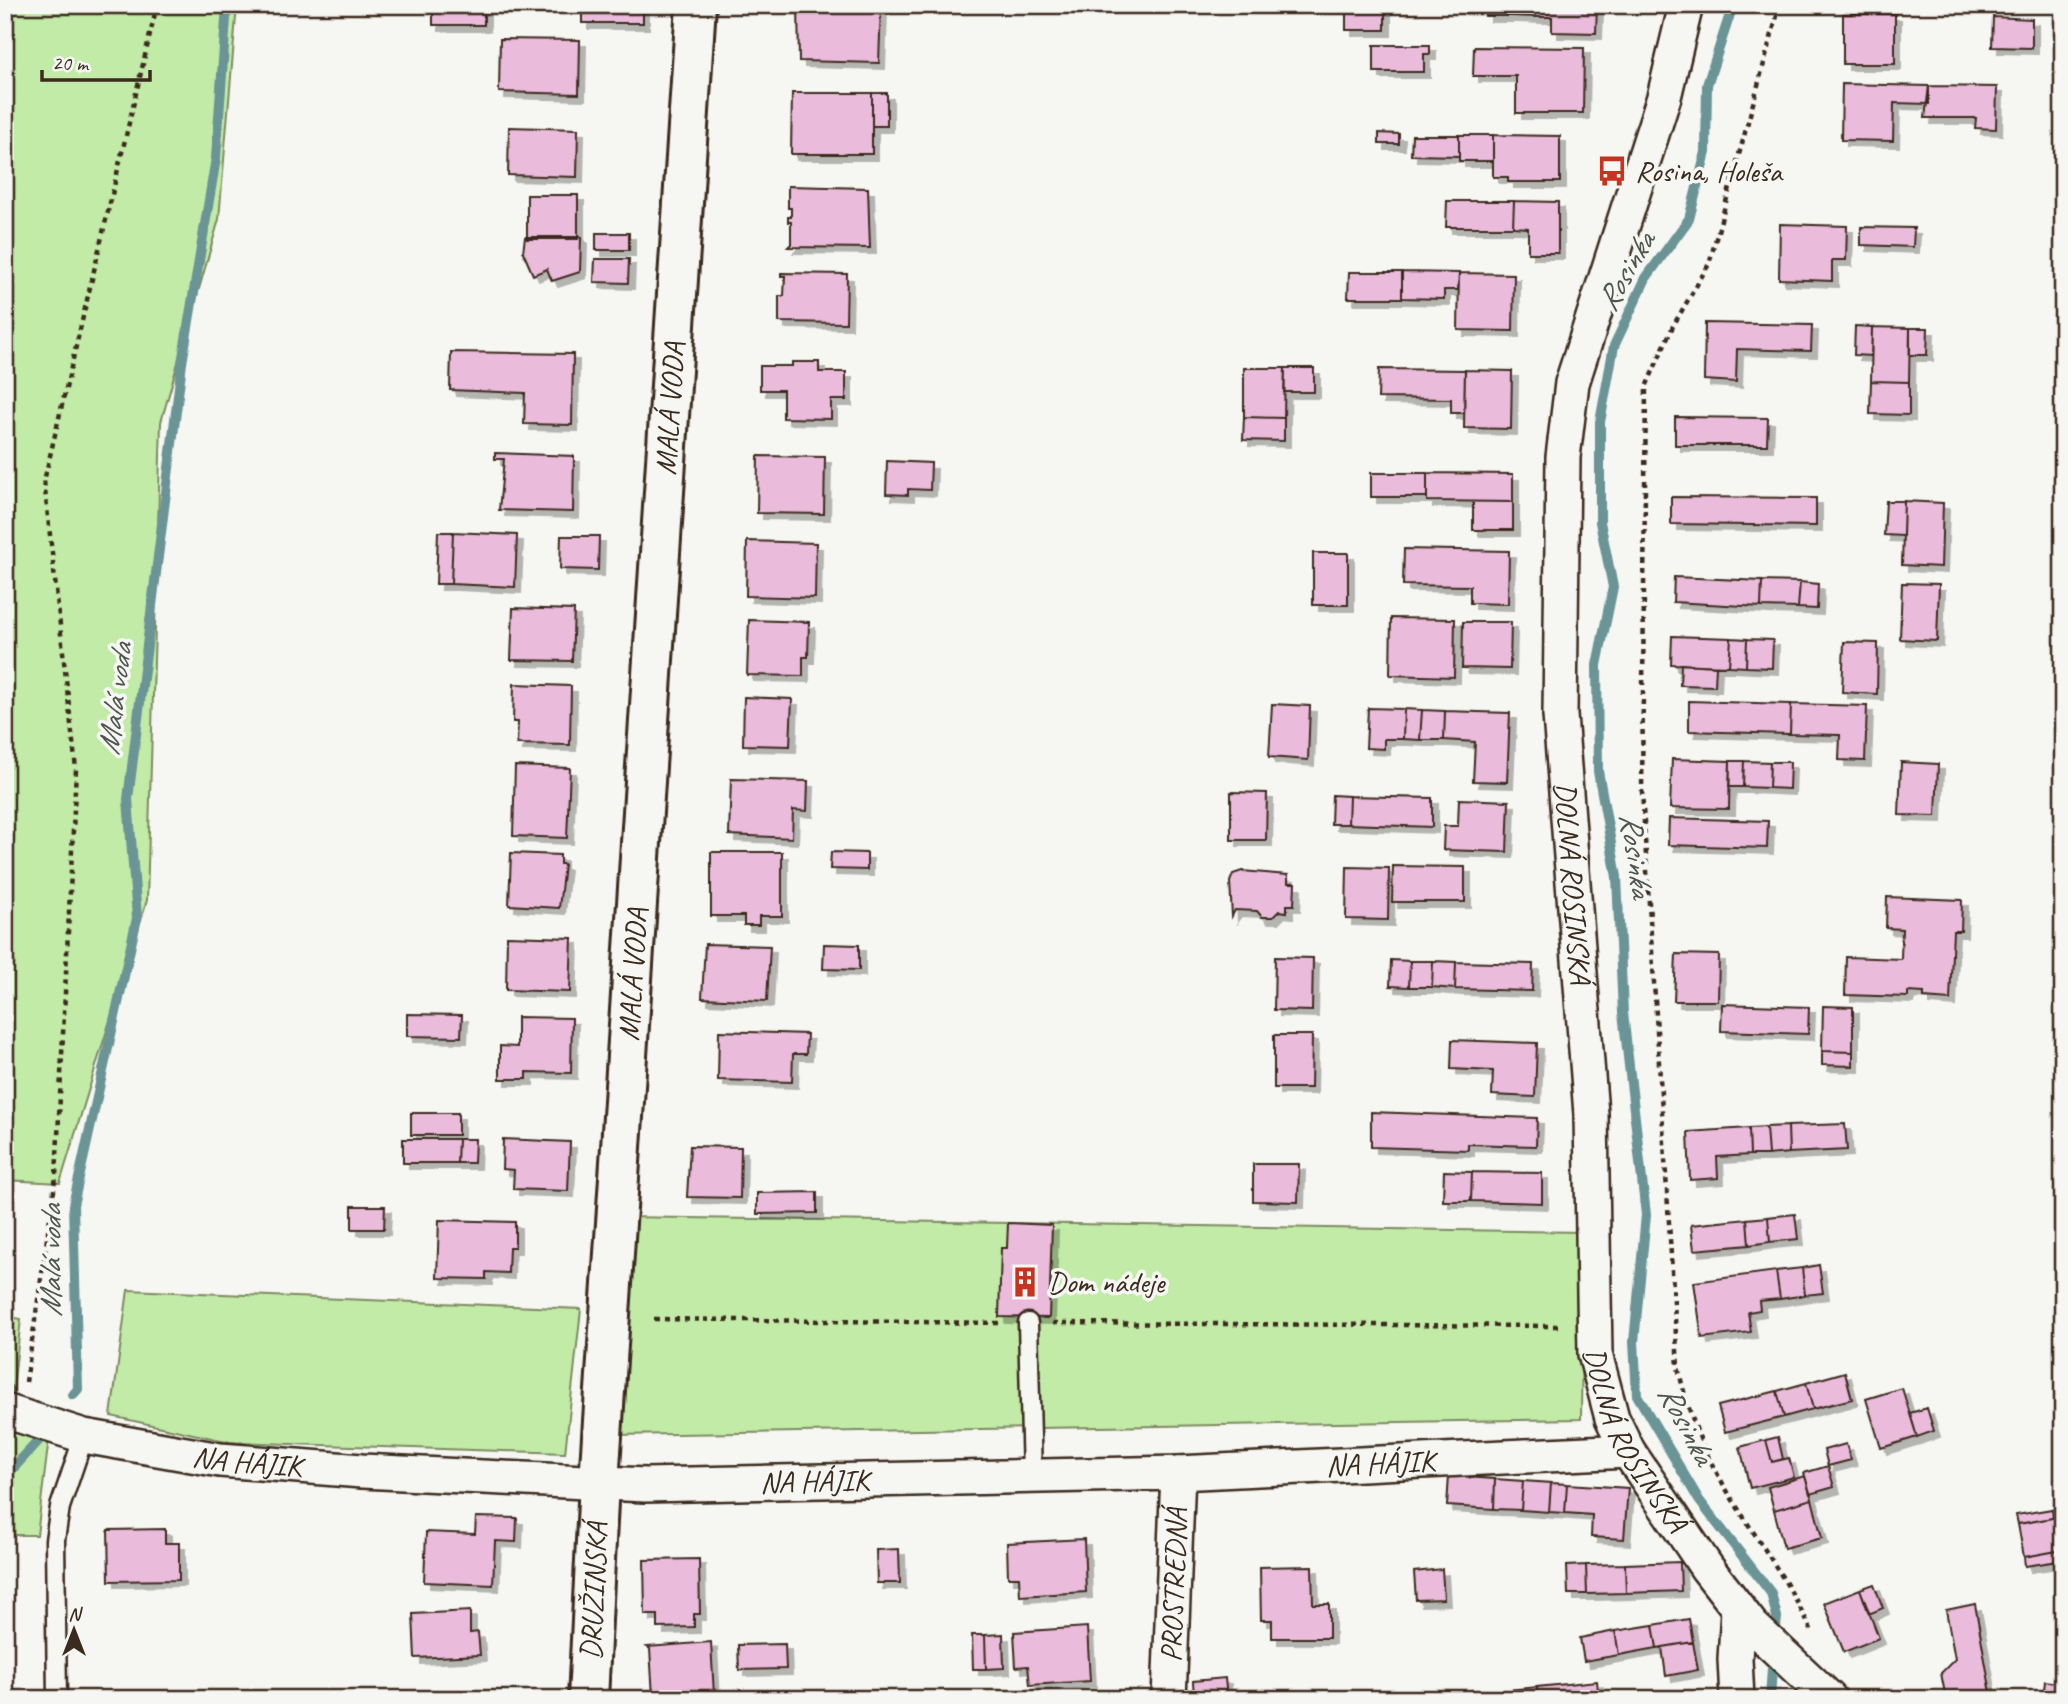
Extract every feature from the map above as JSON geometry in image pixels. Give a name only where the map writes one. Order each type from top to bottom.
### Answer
[{"type":"street","name":"MALÁ VODA","points":[[599,1482],[696,5]]},
{"type":"street","name":"DOLNÁ ROSINSKÁ","points":[[1686,5],[1664,97],[1572,383],[1563,457],[1560,715],[1591,1114],[1595,1327],[1601,1384],[1612,1418],[1628,1451],[1745,1618],[1812,1682]]},
{"type":"street","name":"NA HÁJIK","points":[[13,1412],[84,1436],[220,1460],[362,1472],[645,1485],[1178,1473],[1628,1451]]},
{"type":"street","name":"PROSTREDNÁ","points":[[1169,1699],[1178,1473]]},
{"type":"street","name":"DRUŽINSKÁ","points":[[588,1699],[599,1482]]},
{"type":"street","points":[[1737,1699],[1735,1659],[1745,1618]]},
{"type":"lane","points":[[1028,1323],[1032,1476]]},
{"type":"lane","points":[[57,1699],[55,1540],[60,1507],[84,1436]]},
{"type":"path","points":[[13,1412],[56,1177],[76,769],[44,481],[157,5]]},
{"type":"path","points":[[1780,5],[1709,264],[1673,326],[1646,387],[1642,791],[1678,1367],[1684,1395],[1711,1463],[1773,1560],[1816,1641],[1812,1682]]},
{"type":"path","points":[[654,1320],[1595,1327]]},
{"type":"green space","points":[[5,5],[237,5],[219,219],[161,422],[147,900],[60,1183],[5,1180]]},
{"type":"green space","points":[[622,1217],[1583,1232],[1581,1419],[615,1435]]},
{"type":"green space","points":[[128,1290],[581,1309],[565,1453],[230,1442],[111,1416]]},
{"type":"green space","points":[[5,1316],[21,1319],[11,1405],[49,1438],[37,1535],[5,1535]]},
{"type":"building","points":[[582,5],[643,5],[643,23],[582,23]]},
{"type":"building","points":[[798,5],[881,5],[879,63],[799,61]]},
{"type":"building","points":[[1385,5],[1385,30],[1346,30],[1346,6],[1331,6]]},
{"type":"building","points":[[1485,5],[1512,5],[1512,16],[1485,16]]},
{"type":"building","points":[[1512,5],[1536,5],[1536,17],[1512,16]]},
{"type":"building","points":[[1536,5],[1597,5],[1596,33],[1552,32],[1552,17],[1536,17]]},
{"type":"building","points":[[433,6],[484,6],[484,25],[433,25]]},
{"type":"building","points":[[1843,14],[1895,14],[1895,64],[1843,64]]},
{"type":"building","points":[[1993,17],[2032,19],[2032,48],[1992,47]]},
{"type":"building","points":[[500,39],[580,40],[579,94],[499,92]]},
{"type":"building","points":[[1374,45],[1430,45],[1430,54],[1424,54],[1424,72],[1374,72]]},
{"type":"building","points":[[1474,47],[1584,48],[1583,113],[1516,113],[1516,76],[1473,76]]},
{"type":"building","points":[[1842,84],[1929,86],[1929,104],[1894,103],[1893,141],[1841,140]]},
{"type":"building","points":[[1929,86],[1997,87],[1996,129],[1975,128],[1976,118],[1925,118]]},
{"type":"building","points":[[792,93],[872,93],[872,154],[791,154]]},
{"type":"building","points":[[872,93],[887,93],[887,126],[872,126]]},
{"type":"building","points":[[509,127],[578,129],[577,177],[508,175]]},
{"type":"building","points":[[1379,133],[1399,134],[1399,144],[1379,144]]},
{"type":"building","points":[[1412,135],[1459,135],[1459,156],[1411,155]]},
{"type":"building","points":[[1459,135],[1493,135],[1493,161],[1459,161]]},
{"type":"building","points":[[1493,135],[1560,136],[1560,182],[1508,182],[1508,177],[1493,177]]},
{"type":"building","points":[[788,186],[868,188],[870,248],[788,247],[791,244],[791,222],[788,222],[788,217],[791,217],[791,208],[788,208]]},
{"type":"building","points":[[527,195],[578,195],[578,239],[527,239]]},
{"type":"building","points":[[1447,201],[1514,201],[1513,227],[1446,227]]},
{"type":"building","points":[[1514,201],[1558,202],[1558,253],[1528,253],[1528,228],[1513,227]]},
{"type":"building","points":[[1780,224],[1847,226],[1846,260],[1832,260],[1832,281],[1779,279]]},
{"type":"building","points":[[1861,227],[1914,228],[1913,247],[1861,245]]},
{"type":"building","points":[[596,233],[629,233],[629,250],[596,250]]},
{"type":"building","points":[[525,237],[581,237],[580,272],[552,281],[547,269],[533,275],[523,252]]},
{"type":"building","points":[[595,259],[629,259],[628,283],[594,282]]},
{"type":"building","points":[[1349,272],[1402,272],[1402,298],[1348,298]]},
{"type":"building","points":[[1402,272],[1459,273],[1458,290],[1444,290],[1444,299],[1402,298]]},
{"type":"building","points":[[781,273],[847,274],[846,323],[779,322],[779,296],[784,296],[785,276],[781,276]]},
{"type":"building","points":[[1459,273],[1514,274],[1513,331],[1458,330]]},
{"type":"building","points":[[1705,323],[1812,325],[1811,351],[1737,349],[1736,382],[1704,380]]},
{"type":"building","points":[[1855,326],[1872,327],[1871,356],[1854,355]]},
{"type":"building","points":[[1872,327],[1910,328],[1909,382],[1871,381]]},
{"type":"building","points":[[1910,328],[1928,328],[1927,355],[1910,355]]},
{"type":"building","points":[[451,352],[573,354],[572,425],[524,424],[525,393],[450,390]]},
{"type":"building","points":[[792,362],[819,362],[819,372],[846,372],[846,400],[831,400],[831,419],[783,418],[783,390],[760,390],[760,366],[792,366]]},
{"type":"building","points":[[1244,368],[1285,368],[1284,418],[1244,417]]},
{"type":"building","points":[[1285,368],[1314,368],[1314,392],[1284,392]]},
{"type":"building","points":[[1379,369],[1465,370],[1464,413],[1451,413],[1451,399],[1378,398]]},
{"type":"building","points":[[1465,370],[1512,371],[1511,429],[1464,428]]},
{"type":"building","points":[[1871,381],[1909,382],[1909,415],[1870,414]]},
{"type":"building","points":[[1244,417],[1284,418],[1284,441],[1243,440]]},
{"type":"building","points":[[1675,417],[1768,418],[1767,445],[1675,445]]},
{"type":"building","points":[[495,453],[574,456],[573,512],[499,510],[504,459],[495,459]]},
{"type":"building","points":[[758,456],[825,457],[824,514],[757,513]]},
{"type":"building","points":[[887,461],[931,463],[930,490],[908,489],[908,495],[886,494]]},
{"type":"building","points":[[1371,473],[1427,473],[1427,497],[1371,497]]},
{"type":"building","points":[[1427,473],[1513,474],[1513,502],[1427,501]]},
{"type":"building","points":[[1671,497],[1816,498],[1816,526],[1671,524]]},
{"type":"building","points":[[1886,501],[1904,501],[1903,536],[1884,535]]},
{"type":"building","points":[[1904,501],[1943,503],[1941,567],[1902,565]]},
{"type":"building","points":[[1473,502],[1513,502],[1513,530],[1473,530]]},
{"type":"building","points":[[438,532],[453,532],[451,584],[436,584]]},
{"type":"building","points":[[453,532],[517,535],[515,587],[451,584]]},
{"type":"building","points":[[561,536],[599,536],[598,570],[560,569]]},
{"type":"building","points":[[747,541],[816,543],[815,598],[746,596]]},
{"type":"building","points":[[1404,549],[1509,551],[1508,604],[1470,603],[1470,586],[1403,585]]},
{"type":"building","points":[[1313,553],[1348,553],[1348,605],[1313,605]]},
{"type":"building","points":[[1674,577],[1762,581],[1761,607],[1673,602]]},
{"type":"building","points":[[1762,581],[1800,582],[1798,608],[1761,607]]},
{"type":"building","points":[[1800,582],[1818,584],[1817,609],[1798,608]]},
{"type":"building","points":[[1902,583],[1939,584],[1937,641],[1900,639]]},
{"type":"building","points":[[513,608],[574,610],[572,661],[511,660]]},
{"type":"building","points":[[1391,618],[1455,619],[1454,677],[1390,675]]},
{"type":"building","points":[[749,620],[809,622],[808,657],[803,657],[803,676],[747,675]]},
{"type":"building","points":[[1463,622],[1511,622],[1510,669],[1462,668]]},
{"type":"building","points":[[1672,636],[1731,638],[1729,666],[1671,664]]},
{"type":"building","points":[[1731,638],[1747,639],[1746,667],[1729,666]]},
{"type":"building","points":[[1747,639],[1773,640],[1772,668],[1746,667]]},
{"type":"building","points":[[1844,642],[1878,643],[1877,694],[1842,692]]},
{"type":"building","points":[[1681,664],[1716,666],[1715,686],[1680,685]]},
{"type":"building","points":[[514,684],[571,686],[570,745],[517,744],[518,722],[513,722]]},
{"type":"building","points":[[744,697],[792,699],[790,746],[743,745]]},
{"type":"building","points":[[1689,701],[1791,704],[1790,734],[1689,731]]},
{"type":"building","points":[[1272,704],[1310,706],[1308,760],[1269,757]]},
{"type":"building","points":[[1791,704],[1867,706],[1865,761],[1839,760],[1840,735],[1790,734]]},
{"type":"building","points":[[1368,708],[1404,709],[1403,739],[1384,739],[1384,749],[1366,748]]},
{"type":"building","points":[[1404,709],[1422,710],[1420,740],[1403,739]]},
{"type":"building","points":[[1422,710],[1445,711],[1444,740],[1420,740]]},
{"type":"building","points":[[1445,711],[1510,713],[1507,782],[1473,781],[1475,742],[1444,740]]},
{"type":"building","points":[[1672,759],[1730,761],[1729,809],[1670,808]]},
{"type":"building","points":[[1730,761],[1744,761],[1743,787],[1729,787]]},
{"type":"building","points":[[1744,761],[1770,762],[1769,788],[1743,787]]},
{"type":"building","points":[[1770,762],[1790,762],[1789,789],[1769,788]]},
{"type":"building","points":[[1901,762],[1938,764],[1936,816],[1899,815]]},
{"type":"building","points":[[515,766],[570,768],[567,838],[513,836]]},
{"type":"building","points":[[731,779],[808,781],[807,811],[793,810],[792,838],[729,835]]},
{"type":"building","points":[[1231,792],[1267,793],[1266,840],[1231,840]]},
{"type":"building","points":[[1332,795],[1349,796],[1348,824],[1331,824]]},
{"type":"building","points":[[1349,796],[1432,798],[1432,827],[1348,824]]},
{"type":"building","points":[[1459,799],[1509,801],[1507,852],[1443,850],[1444,826],[1458,826]]},
{"type":"building","points":[[1669,818],[1768,821],[1767,848],[1668,845]]},
{"type":"building","points":[[711,852],[782,852],[782,916],[759,916],[759,925],[744,925],[744,916],[711,916]]},
{"type":"building","points":[[831,852],[867,853],[867,870],[830,869]]},
{"type":"building","points":[[511,853],[560,855],[560,864],[564,864],[559,908],[509,905]]},
{"type":"building","points":[[1393,866],[1465,867],[1465,902],[1392,902]]},
{"type":"building","points":[[1347,867],[1389,868],[1388,920],[1346,919]]},
{"type":"building","points":[[1242,871],[1288,875],[1288,883],[1295,883],[1294,905],[1287,905],[1287,912],[1279,911],[1273,917],[1262,917],[1257,911],[1235,910],[1232,916],[1230,882],[1233,874]]},
{"type":"building","points":[[1887,897],[1962,900],[1961,931],[1953,931],[1950,1000],[1924,998],[1924,993],[1908,992],[1908,997],[1845,995],[1846,957],[1901,959],[1902,929],[1886,928]]},
{"type":"building","points":[[507,936],[572,938],[570,992],[506,990]]},
{"type":"building","points":[[705,944],[770,946],[767,1001],[702,998]]},
{"type":"building","points":[[824,944],[859,945],[859,970],[823,969]]},
{"type":"building","points":[[1676,954],[1719,955],[1718,1001],[1674,1001]]},
{"type":"building","points":[[1275,957],[1313,958],[1312,1011],[1274,1010]]},
{"type":"building","points":[[1391,960],[1410,961],[1409,987],[1390,986]]},
{"type":"building","points":[[1410,961],[1433,961],[1432,987],[1409,987]]},
{"type":"building","points":[[1433,961],[1456,962],[1455,989],[1432,987]]},
{"type":"building","points":[[1456,962],[1533,964],[1532,991],[1455,989]]},
{"type":"building","points":[[1722,1004],[1809,1007],[1808,1034],[1721,1031]]},
{"type":"building","points":[[1823,1006],[1853,1007],[1853,1052],[1822,1051]]},
{"type":"building","points":[[407,1014],[462,1015],[461,1037],[407,1036]]},
{"type":"building","points":[[517,1017],[572,1018],[571,1073],[527,1072],[527,1079],[500,1079],[500,1046],[517,1047]]},
{"type":"building","points":[[719,1031],[807,1034],[806,1054],[793,1054],[792,1082],[718,1080]]},
{"type":"building","points":[[1274,1035],[1312,1035],[1311,1088],[1274,1088]]},
{"type":"building","points":[[1452,1040],[1537,1043],[1535,1097],[1492,1095],[1493,1071],[1451,1069]]},
{"type":"building","points":[[1822,1051],[1853,1052],[1853,1066],[1822,1065]]},
{"type":"building","points":[[1371,1112],[1537,1118],[1536,1146],[1468,1144],[1468,1150],[1371,1147]]},
{"type":"building","points":[[411,1113],[458,1113],[458,1135],[411,1135]]},
{"type":"building","points":[[1845,1124],[1847,1150],[1789,1153],[1788,1126]]},
{"type":"building","points":[[1788,1126],[1789,1153],[1768,1155],[1766,1127]]},
{"type":"building","points":[[1766,1127],[1768,1155],[1750,1155],[1749,1128]]},
{"type":"building","points":[[1749,1128],[1750,1155],[1717,1157],[1718,1178],[1690,1180],[1688,1132]]},
{"type":"building","points":[[403,1139],[458,1139],[457,1163],[403,1163]]},
{"type":"building","points":[[458,1139],[475,1139],[474,1163],[457,1163]]},
{"type":"building","points":[[503,1139],[570,1142],[568,1191],[513,1189],[514,1170],[502,1169]]},
{"type":"building","points":[[690,1146],[741,1147],[740,1198],[687,1197]]},
{"type":"building","points":[[1253,1164],[1299,1164],[1298,1202],[1253,1201]]},
{"type":"building","points":[[1444,1171],[1472,1172],[1471,1201],[1443,1201]]},
{"type":"building","points":[[1472,1172],[1542,1173],[1542,1203],[1471,1201]]},
{"type":"building","points":[[817,1192],[817,1213],[757,1214],[757,1193]]},
{"type":"building","points":[[352,1206],[385,1206],[384,1229],[352,1229]]},
{"type":"building","points":[[1795,1214],[1798,1239],[1770,1242],[1768,1217]]},
{"type":"building","points":[[1768,1217],[1770,1242],[1749,1245],[1747,1219]]},
{"type":"building","points":[[1747,1219],[1749,1245],[1694,1250],[1691,1225]]},
{"type":"building","points":[[439,1220],[515,1222],[515,1247],[509,1247],[508,1273],[486,1272],[486,1279],[437,1278]]},
{"type":"building","name":"Dom nádeje","points":[[1008,1223],[1052,1225],[1049,1318],[999,1317],[1001,1248],[1007,1248]]},
{"type":"building","points":[[1819,1265],[1823,1293],[1805,1295],[1802,1268]]},
{"type":"building","points":[[1802,1268],[1805,1295],[1780,1299],[1776,1271]]},
{"type":"building","points":[[1776,1271],[1780,1299],[1759,1301],[1760,1310],[1748,1312],[1751,1332],[1702,1338],[1694,1282]]},
{"type":"building","points":[[1845,1372],[1852,1399],[1813,1409],[1806,1383]]},
{"type":"building","points":[[1806,1383],[1813,1409],[1784,1417],[1777,1391]]},
{"type":"building","points":[[1902,1388],[1917,1437],[1881,1448],[1866,1399]]},
{"type":"building","points":[[1777,1391],[1784,1417],[1725,1432],[1718,1406]]},
{"type":"building","points":[[1927,1408],[1934,1431],[1917,1437],[1910,1413]]},
{"type":"building","points":[[1778,1437],[1783,1459],[1772,1462],[1766,1440]]},
{"type":"building","points":[[1766,1440],[1772,1462],[1789,1458],[1794,1477],[1750,1488],[1740,1447]]},
{"type":"building","points":[[1846,1444],[1851,1460],[1828,1466],[1824,1450]]},
{"type":"building","points":[[1828,1466],[1834,1487],[1810,1494],[1804,1473]]},
{"type":"building","points":[[1449,1476],[1495,1479],[1494,1509],[1447,1506]]},
{"type":"building","points":[[1805,1476],[1812,1499],[1774,1510],[1768,1487]]},
{"type":"building","points":[[1495,1479],[1523,1481],[1521,1510],[1494,1509]]},
{"type":"building","points":[[1523,1481],[1551,1483],[1549,1512],[1521,1510]]},
{"type":"building","points":[[1551,1483],[1567,1484],[1565,1513],[1549,1512]]},
{"type":"building","points":[[1567,1484],[1628,1488],[1624,1539],[1591,1537],[1592,1515],[1565,1513]]},
{"type":"building","points":[[1812,1499],[1822,1538],[1784,1548],[1774,1510]]},
{"type":"building","points":[[2052,1509],[2053,1518],[2018,1524],[2016,1515]]},
{"type":"building","points":[[2063,1516],[2063,1550],[2024,1557],[2018,1524]]},
{"type":"building","points":[[476,1517],[517,1518],[516,1542],[495,1541],[493,1585],[424,1582],[426,1532],[475,1534]]},
{"type":"building","points":[[165,1529],[165,1543],[179,1543],[179,1580],[109,1581],[108,1530]]},
{"type":"building","points":[[1084,1539],[1086,1592],[1020,1596],[1019,1577],[1008,1577],[1007,1543]]},
{"type":"building","points":[[899,1549],[900,1583],[877,1583],[876,1550]]},
{"type":"building","points":[[2057,1551],[2059,1561],[2025,1566],[2024,1557]]},
{"type":"building","points":[[699,1559],[700,1614],[694,1614],[694,1627],[658,1628],[658,1615],[645,1615],[644,1560]]},
{"type":"building","points":[[1680,1562],[1681,1591],[1626,1593],[1625,1564]]},
{"type":"building","points":[[1625,1564],[1626,1593],[1587,1594],[1586,1565]]},
{"type":"building","points":[[1586,1565],[1587,1594],[1568,1594],[1567,1566]]},
{"type":"building","points":[[1312,1566],[1313,1604],[1329,1604],[1329,1638],[1272,1638],[1272,1620],[1261,1620],[1260,1567]]},
{"type":"building","points":[[1442,1569],[1444,1599],[1416,1600],[1414,1572]]},
{"type":"building","points":[[1874,1584],[1883,1608],[1869,1614],[1860,1589]]},
{"type":"building","points":[[1860,1589],[1879,1638],[1844,1652],[1824,1603]]},
{"type":"building","points":[[1975,1604],[1992,1699],[1946,1699],[1941,1673],[1955,1659],[1946,1610]]},
{"type":"building","points":[[470,1611],[470,1633],[478,1632],[480,1655],[415,1658],[413,1614]]},
{"type":"building","points":[[1689,1619],[1693,1642],[1657,1648],[1653,1625]]},
{"type":"building","points":[[1653,1625],[1657,1648],[1619,1655],[1615,1631]]},
{"type":"building","points":[[1087,1627],[1090,1681],[1030,1685],[1028,1666],[1016,1667],[1014,1632]]},
{"type":"building","points":[[1615,1631],[1619,1655],[1584,1661],[1580,1638]]},
{"type":"building","points":[[1003,1634],[1004,1668],[986,1669],[985,1635]]},
{"type":"building","points":[[972,1635],[985,1635],[986,1669],[973,1669]]},
{"type":"building","points":[[711,1642],[714,1695],[649,1698],[653,1696],[650,1649],[647,1647]]},
{"type":"building","points":[[1693,1642],[1698,1670],[1666,1676],[1662,1647]]},
{"type":"building","points":[[785,1644],[786,1669],[739,1670],[738,1645]]},
{"type":"building","points":[[1225,1678],[1227,1699],[1194,1699],[1193,1681]]},
{"type":"building","points":[[1597,1681],[1599,1699],[1538,1699],[1537,1687]]},
{"type":"building","points":[[2045,1681],[2063,1684],[2063,1699],[2043,1699]]},
{"type":"building","points":[[1537,1687],[1538,1699],[1511,1699],[1510,1690]]},
{"type":"building","points":[[1510,1690],[1511,1699],[1475,1699],[1474,1695]]},
{"type":"building","points":[[437,1693],[442,1697],[468,1695],[468,1699],[423,1699],[426,1694]]},
{"type":"waterway","name":"Malá voda","points":[[73,1395],[78,1389],[73,1205],[137,918],[128,799],[182,363],[216,158],[227,5]]},
{"type":"waterway","name":"Rosinka","points":[[1733,5],[1707,85],[1706,152],[1689,219],[1646,278],[1614,346],[1600,422],[1600,522],[1613,587],[1597,665],[1598,771],[1617,877],[1623,1013],[1646,1215],[1634,1342],[1637,1395],[1699,1500],[1771,1593],[1777,1617],[1775,1637]]},
{"type":"waterway","name":"Malá voda","points":[[5,1477],[41,1438]]},
{"type":"waterway","name":"Rosinka","points":[[1770,1699],[1773,1653]]},
{"type":"place","name":"Rosina, Holeša","points":[[1612,171]]},
{"type":"place","name":"Dom nádeje","points":[[1025,1282]]}]
